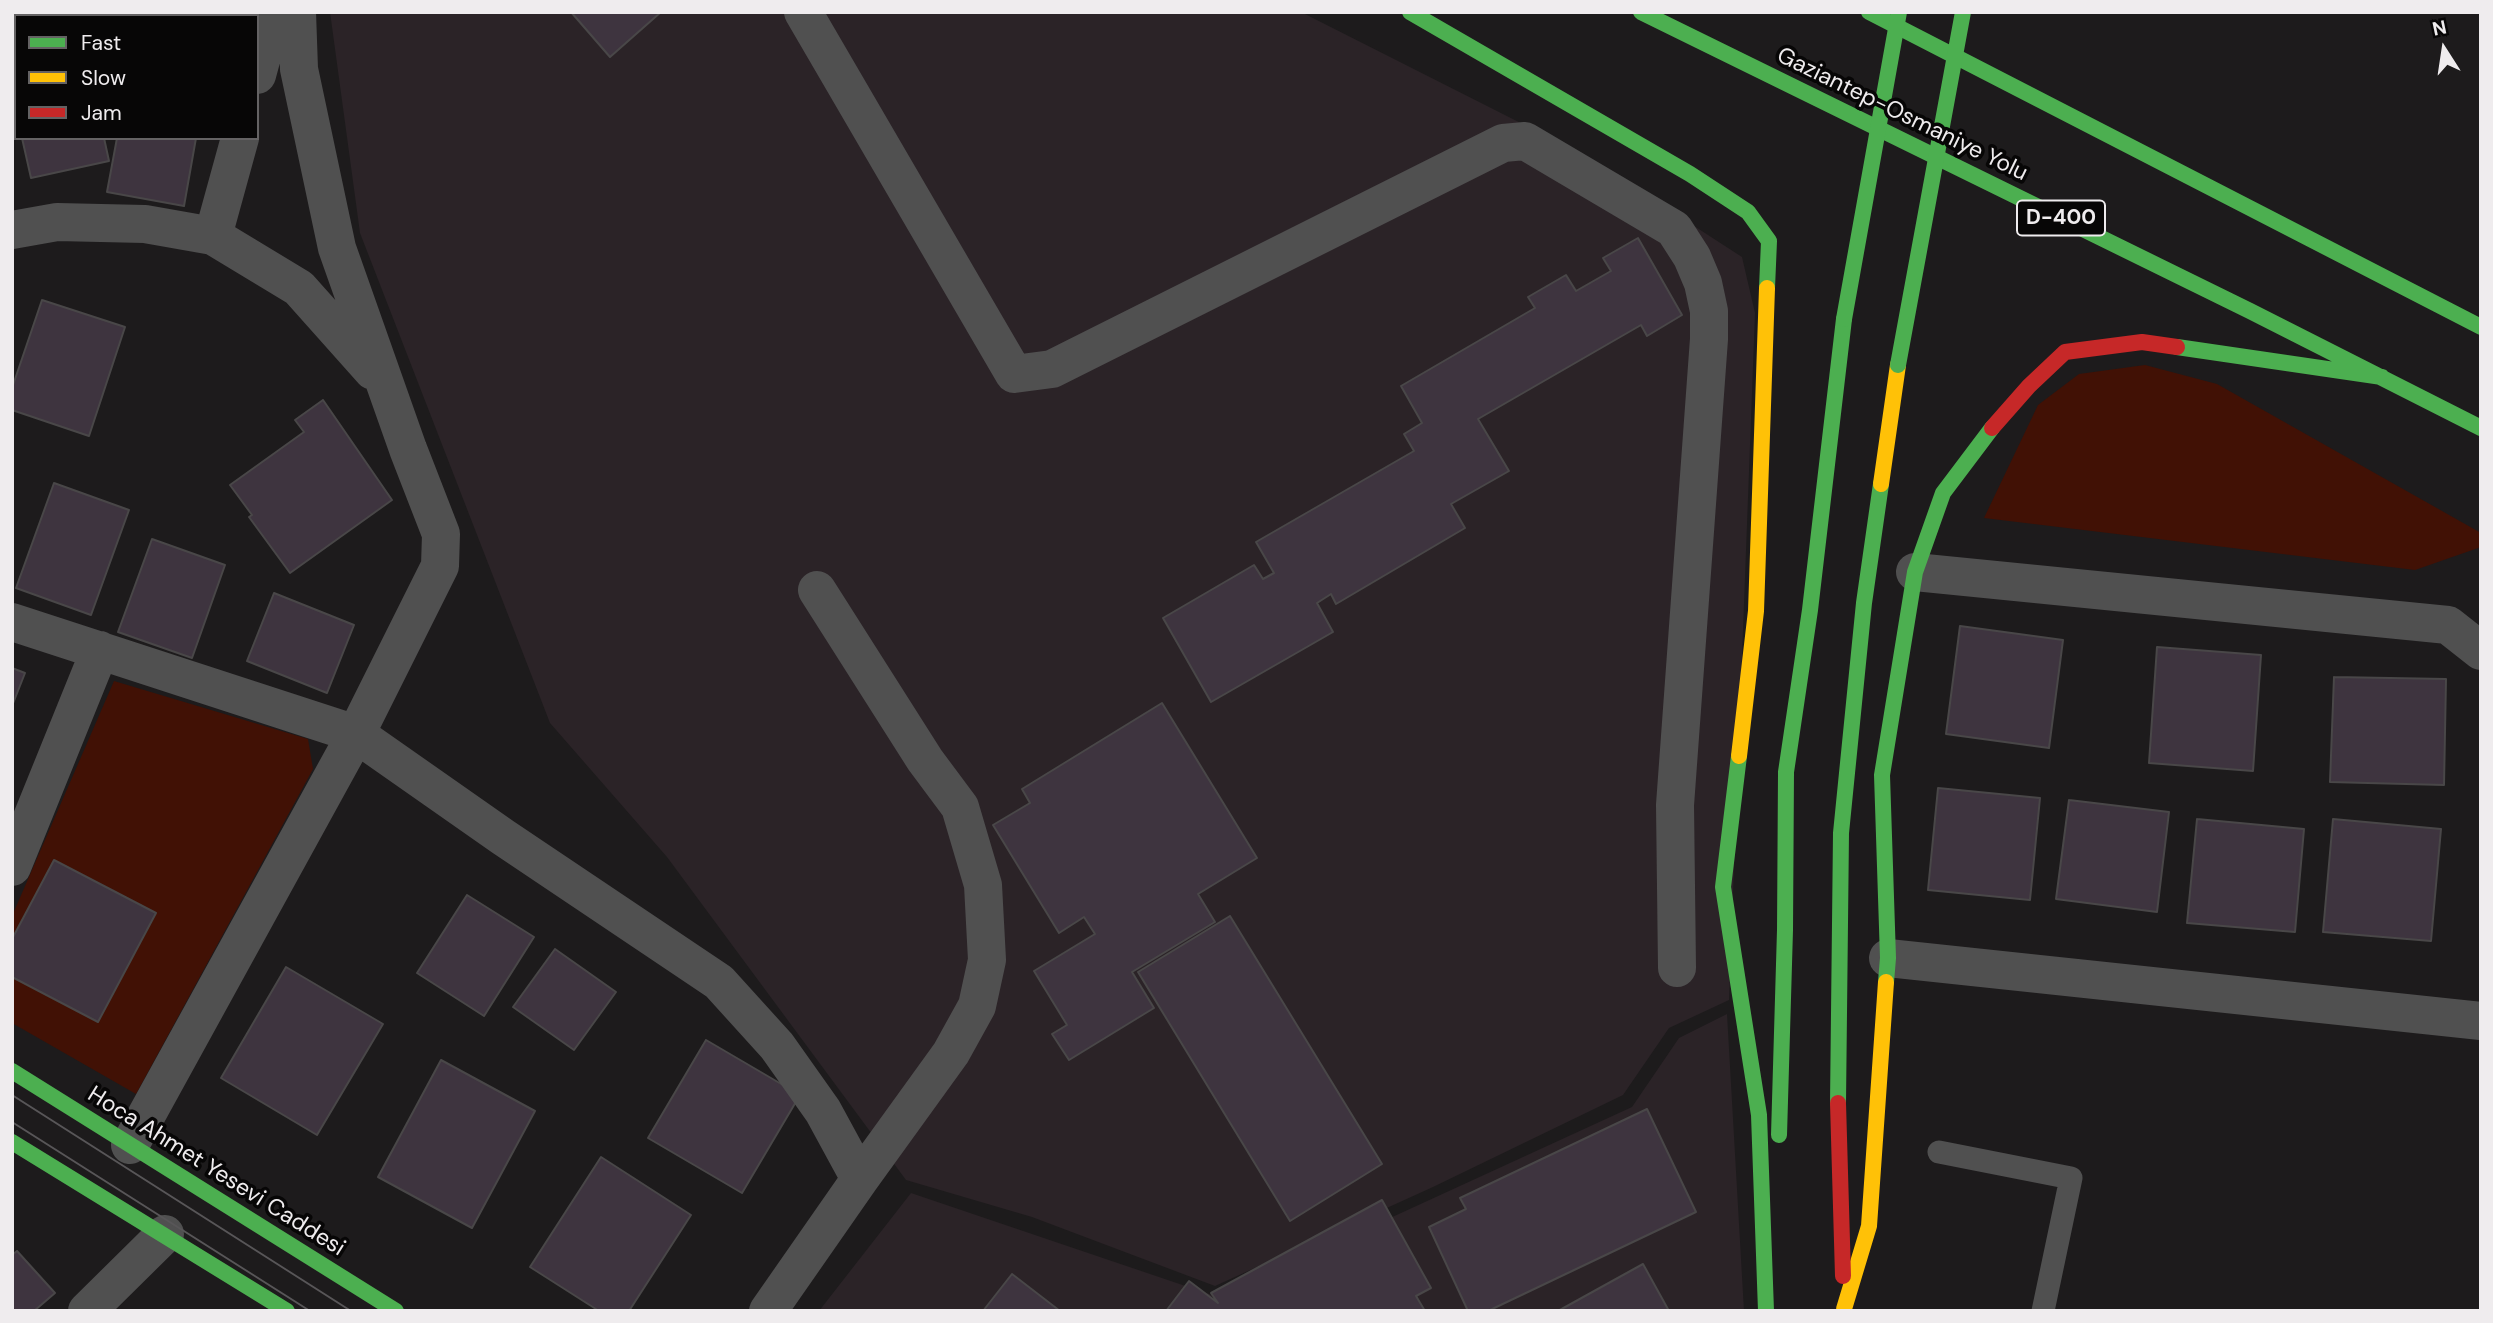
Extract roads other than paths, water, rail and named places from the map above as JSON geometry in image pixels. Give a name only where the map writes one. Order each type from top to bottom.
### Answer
[{"type":"main road","points":[[1410,12],[1690,174],[1748,212],[1769,240],[1756,611],[1723,887],[1759,1115],[1767,1311]]},
{"type":"main road","name":"Gaziantep-Osmaniye Yolu","points":[[1641,12],[2481,428]]},
{"type":"main road","points":[[1869,12],[2481,327]]},
{"type":"main road","points":[[1779,1149],[1786,772],[1810,610],[1844,318],[1899,12]]},
{"type":"main road","points":[[1844,1309],[1837,1070],[1841,834],[1864,603],[1898,365],[1963,12]]},
{"type":"main road","points":[[1844,1309],[1869,1226],[1888,958],[1882,775],[1914,572],[1943,493],[1986,434],[2029,386],[2065,352],[2142,342],[2382,377]]},
{"type":"main road","name":"Hoca Ahmet Yesevi Caddesi","points":[[12,1071],[396,1311]]},
{"type":"main road","points":[[12,1142],[287,1311]]},
{"type":"main road","points":[[1767,1311],[1777,1176]]},
{"type":"street","points":[[259,68],[274,12]]},
{"type":"street","points":[[130,1145],[356,734],[440,566],[441,534],[337,248],[299,69],[297,12]]},
{"type":"street","points":[[803,12],[1014,374],[1052,369],[1503,143],[1525,141],[1674,229],[1692,257],[1703,283],[1709,311],[1675,805],[1677,968]]},
{"type":"street","points":[[213,236],[239,140]]},
{"type":"street","points":[[12,230],[57,222],[120,223],[145,224],[213,236],[299,288],[386,386]]},
{"type":"street","points":[[1914,572],[2448,625],[2481,651]]},
{"type":"street","points":[[768,1311],[951,1053],[977,1006],[987,960],[983,885],[960,807],[925,760],[817,590]]},
{"type":"street","points":[[12,622],[356,734],[503,837],[719,982],[777,1046],[823,1111],[860,1179]]},
{"type":"street","points":[[12,867],[100,650]]},
{"type":"street","points":[[1888,958],[2481,1021]]},
{"type":"street","points":[[87,1311],[165,1234]]},
{"type":"lane","points":[[1939,1152],[2071,1178],[2043,1311]]},
{"type":"tram line","points":[[12,1095],[351,1311]]},
{"type":"tram line","points":[[12,1122],[310,1311]]}]
